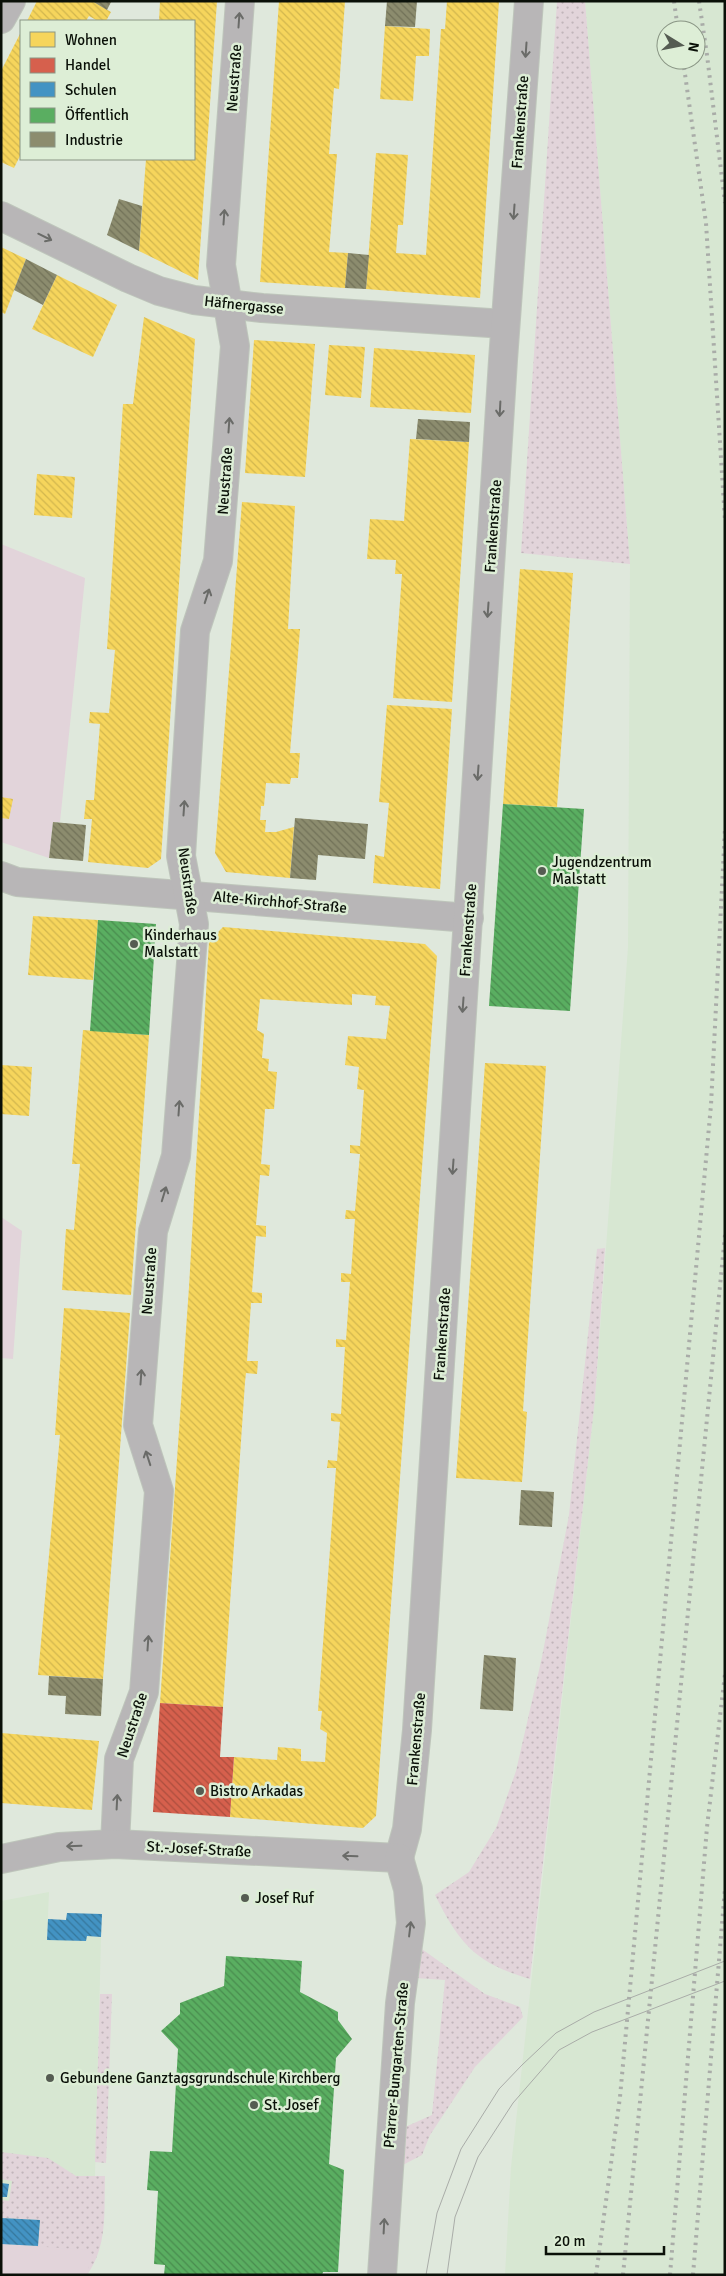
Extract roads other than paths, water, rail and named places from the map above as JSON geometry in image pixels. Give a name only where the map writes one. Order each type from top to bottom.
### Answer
[{"type":"street","points":[[1,19],[11,1]]},
{"type":"street","name":"Neustraße","points":[[115,1844],[119,1759],[144,1692],[158,1491],[138,1426],[153,1231],[176,1156],[194,924],[181,856],[195,631],[218,561],[235,346],[226,304],[221,266],[240,1]]},
{"type":"street","name":"Frankenstraße","points":[[399,1858],[407,1829],[418,1730],[506,324],[529,1]]},
{"type":"street","name":"Häfnergasse","points":[[1,216],[152,288],[194,300],[226,304],[506,324]]},
{"type":"street","name":"Alte-Kirchhof-Straße","points":[[1,876],[17,882],[469,918]]},
{"type":"street","name":"St.-Josef-Straße","points":[[1,1859],[59,1847],[115,1844],[399,1858]]},
{"type":"street","name":"Pfarrer-Bungarten-Straße","points":[[382,2275],[400,2003],[411,1923],[408,1889],[399,1858]]},
{"type":"tram line","points":[[426,2275],[437,2213],[461,2149],[499,2089],[556,2033],[594,2012],[725,1961]]},
{"type":"tram line","points":[[447,2275],[455,2217],[478,2157],[513,2103],[559,2050],[592,2032],[725,1981]]},
{"type":"railway","points":[[674,1],[677,20]]},
{"type":"railway","points":[[699,1],[725,203]]},
{"type":"railway","points":[[684,70],[706,223],[725,521]]},
{"type":"railway","points":[[596,2275],[620,2097],[711,1105],[725,828]]},
{"type":"railway","points":[[623,2275],[725,1235]]},
{"type":"railway","points":[[670,2275],[707,1827],[725,1674]]},
{"type":"railway","points":[[693,2275],[725,1888]]},
{"type":"place","name":"Jugendzentrum Malstatt","points":[[542,871]]},
{"type":"place","name":"Kinderhaus Malstatt","points":[[134,944]]},
{"type":"place","name":"Bistro Arkadas","points":[[200,1791]]},
{"type":"place","name":"Josef Ruf","points":[[245,1898]]},
{"type":"place","name":"Gebundene Ganztagsgrundschule Kirchberg","points":[[50,2078]]},
{"type":"place","name":"St. Josef","points":[[254,2105]]}]
